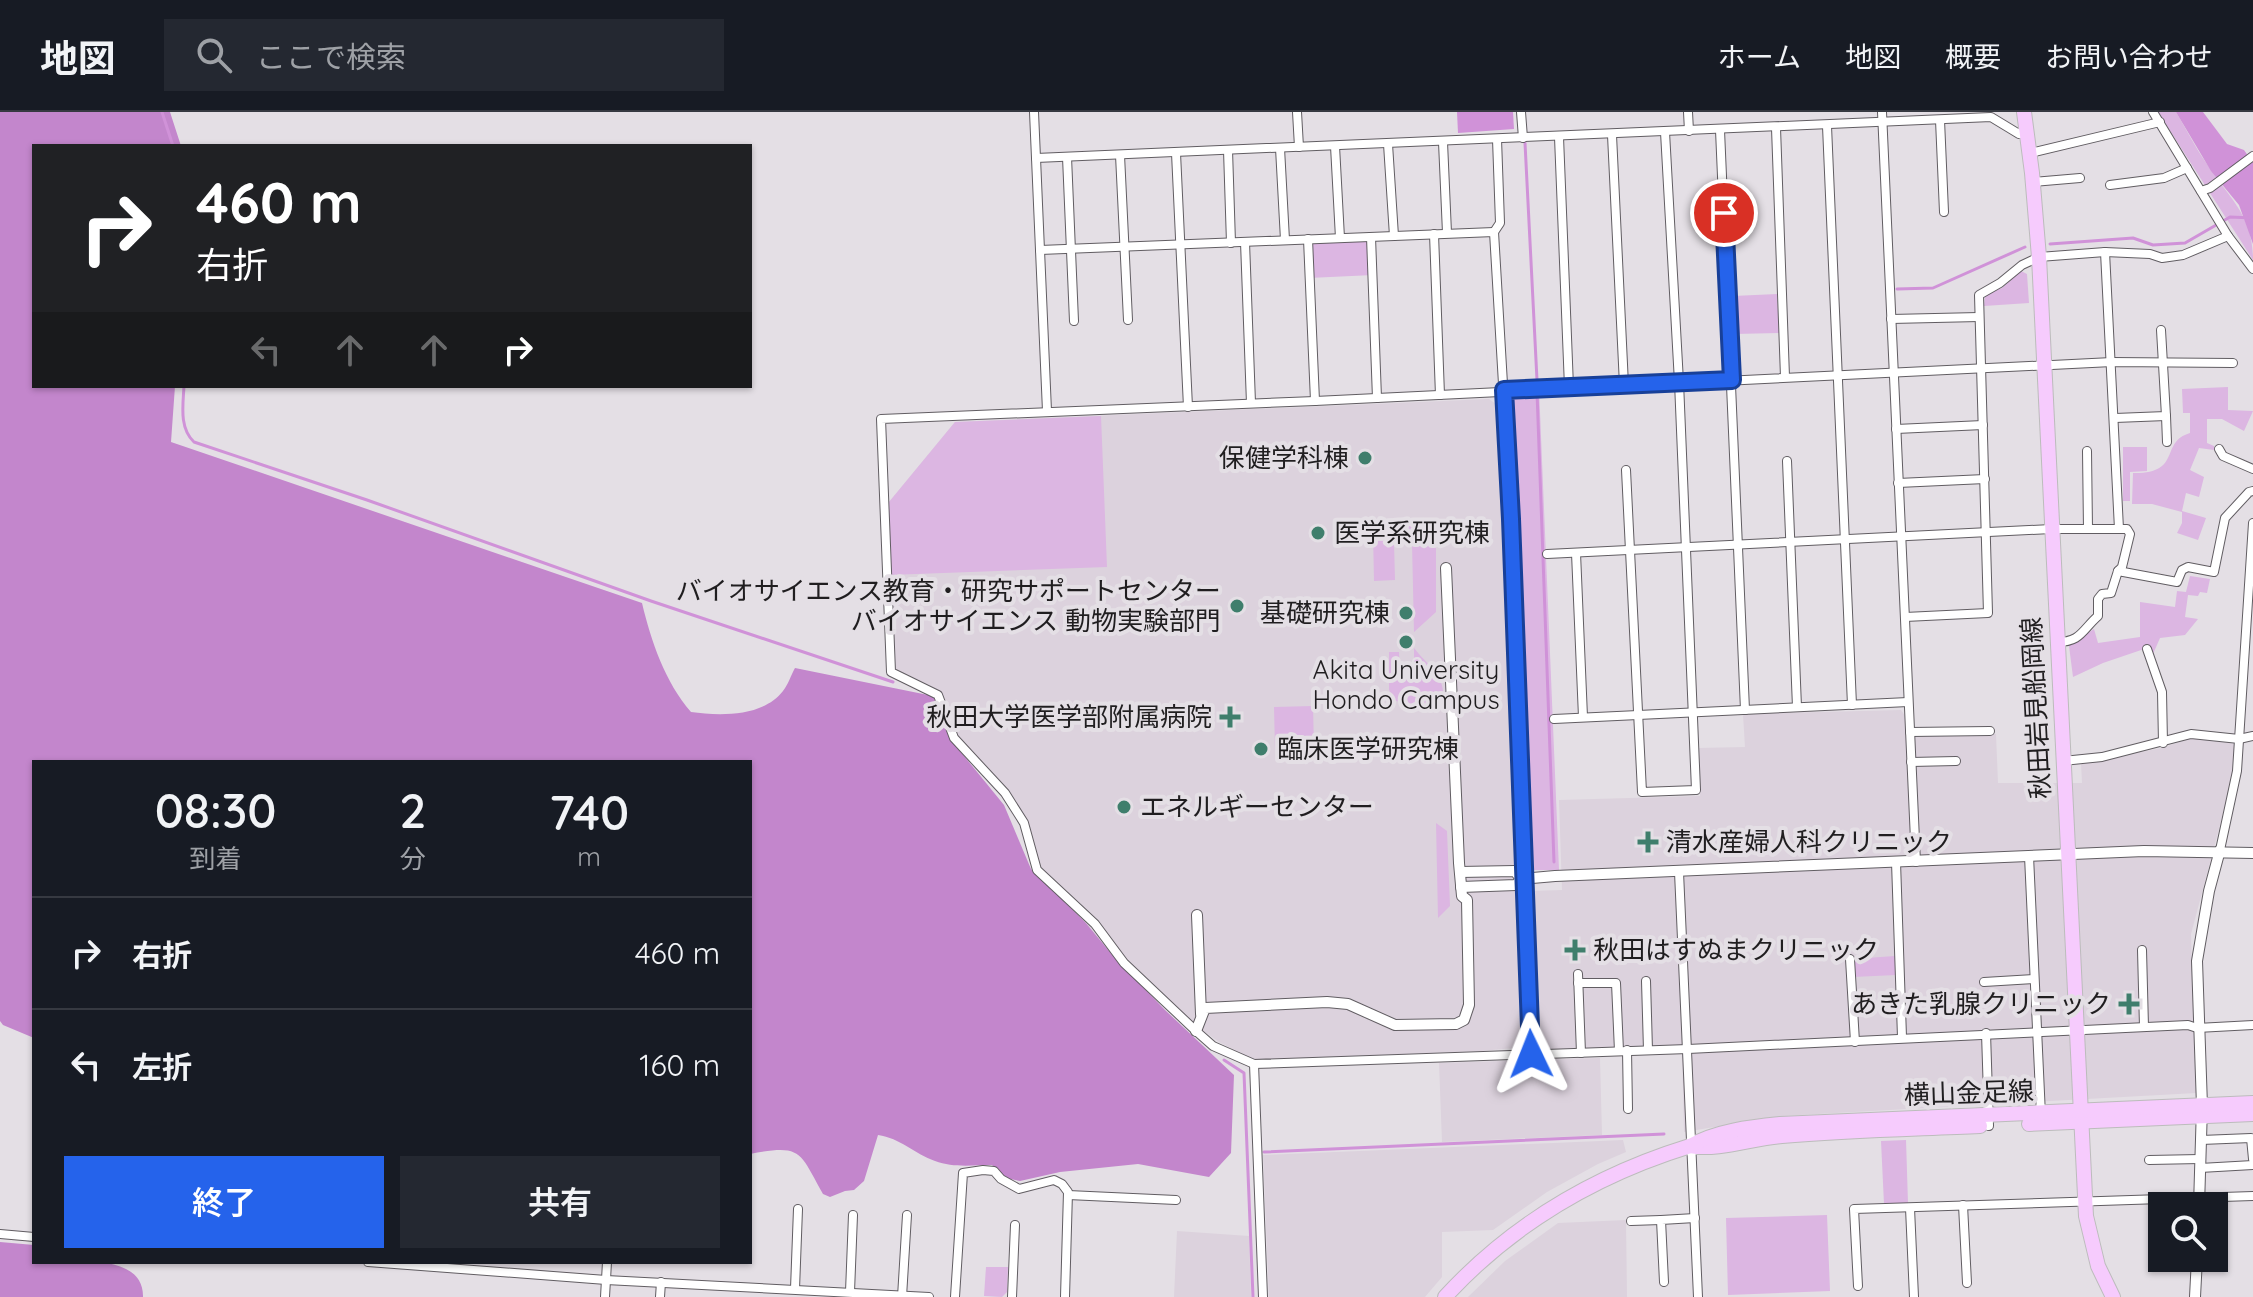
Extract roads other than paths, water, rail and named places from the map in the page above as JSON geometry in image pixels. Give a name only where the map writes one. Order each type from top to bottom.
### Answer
[{"type":"main road","name":"秋田岩見船岡線","points":[[2024,112],[2039,257],[2085,1200],[2094,1253],[2113,1297]]},
{"type":"main road","name":"横山金足線","points":[[1445,1297],[1505,1241],[1551,1208],[1594,1183],[1702,1139],[1780,1124],[2041,1119],[2202,1111],[2253,1103]]},
{"type":"main road","name":"横山金足線","points":[[2202,1111],[2253,1114]]},
{"type":"street","points":[[1034,112],[1047,411]]},
{"type":"street","points":[[1297,112],[1299,147]]},
{"type":"street","points":[[1521,112],[1523,138]]},
{"type":"street","points":[[1688,112],[1689,131]]},
{"type":"street","points":[[1882,112],[1916,862]]},
{"type":"street","points":[[2153,112],[2187,168],[2206,190],[2228,236],[2253,269]]},
{"type":"street","points":[[1036,158],[1991,117],[2019,134],[2027,132]]},
{"type":"street","points":[[1940,120],[1944,212]]},
{"type":"street","points":[[2030,153],[2160,122]]},
{"type":"street","points":[[1827,126],[1852,705]]},
{"type":"street","points":[[1776,128],[1785,377]]},
{"type":"street","points":[[1720,130],[1745,710]]},
{"type":"street","points":[[1626,470],[1642,792],[1696,790],[1665,132]]},
{"type":"street","points":[[1612,135],[1624,385]]},
{"type":"street","points":[[1559,137],[1569,387]]},
{"type":"street","points":[[1497,139],[1500,223],[1494,232],[1504,390],[1531,1054]]},
{"type":"street","points":[[1443,142],[1447,233]]},
{"type":"street","points":[[1388,144],[1394,236]]},
{"type":"street","points":[[1335,146],[1340,238]]},
{"type":"street","points":[[1280,148],[1285,240]]},
{"type":"street","points":[[1228,150],[1231,243]]},
{"type":"street","points":[[1176,153],[1188,407]]},
{"type":"street","points":[[1120,155],[1128,320]]},
{"type":"street","points":[[1067,157],[1074,321]]},
{"type":"street","points":[[2206,190],[2251,157]]},
{"type":"street","points":[[2110,185],[2164,178],[2187,168]]},
{"type":"street","points":[[2033,182],[2080,178]]},
{"type":"street","points":[[1040,250],[1494,232]]},
{"type":"street","points":[[1434,234],[1440,395]]},
{"type":"street","points":[[1905,617],[1988,613],[1979,295],[2039,257],[2105,252],[2150,254],[2162,258],[2183,255],[2228,236]]},
{"type":"street","points":[[1371,237],[1377,398]]},
{"type":"street","points":[[1308,239],[1315,401]]},
{"type":"street","points":[[1245,242],[1251,403]]},
{"type":"street","points":[[2105,252],[2119,529]]},
{"type":"street","points":[[1891,319],[1979,317]]},
{"type":"street","points":[[2161,330],[2167,442]]},
{"type":"street","points":[[2233,363],[2112,362],[881,419],[891,672],[938,695],[954,738],[1005,793],[1024,823],[1037,870],[1095,924],[1124,963],[1213,1046],[1254,1064],[1688,1049],[2188,1025],[2197,1028],[2253,1025]]},
{"type":"street","points":[[2115,418],[2166,416]]},
{"type":"street","points":[[1896,429],[1983,425]]},
{"type":"street","points":[[2219,449],[2223,456],[2253,469]]},
{"type":"street","points":[[2087,451],[2088,529]]},
{"type":"street","points":[[1787,461],[1797,707]]},
{"type":"street","points":[[1898,483],[1985,479]]},
{"type":"street","points":[[2118,571],[2177,582],[2182,570],[2188,567],[2214,572],[2225,518],[2253,491]]},
{"type":"street","points":[[2200,1192],[2202,1111],[2197,961],[2209,891],[2237,771],[2242,674],[2251,594],[2253,523]]},
{"type":"street","points":[[1547,554],[2051,529],[2127,529],[2130,534],[2115,589],[2098,599],[2098,616],[2090,626],[2069,643],[2057,642]]},
{"type":"street","points":[[1576,553],[1583,717]]},
{"type":"street","points":[[1196,1031],[1205,1008],[1327,1002],[1348,1004],[1395,1025],[1456,1024],[1464,1020],[1469,1005],[1467,900],[1462,896],[1460,872],[1446,568]]},
{"type":"street","points":[[2147,649],[2162,692],[2163,743]]},
{"type":"street","points":[[2242,674],[2253,677]]},
{"type":"street","points":[[1554,719],[1908,702]]},
{"type":"street","points":[[1910,732],[1990,731]]},
{"type":"street","points":[[2063,761],[2102,757],[2191,734],[2239,739],[2253,736]]},
{"type":"street","points":[[1911,762],[1956,761]]},
{"type":"street","points":[[1461,887],[1516,885],[1523,879],[2029,856],[2220,850],[2253,853]]},
{"type":"street","points":[[2029,856],[2041,1119]]},
{"type":"street","points":[[1896,862],[1902,1037]]},
{"type":"street","points":[[1460,872],[1515,871],[1523,879]]},
{"type":"street","points":[[1679,872],[1698,1297]]},
{"type":"street","points":[[1197,915],[1201,1014]]},
{"type":"street","points":[[2142,950],[2144,1027]]},
{"type":"street","points":[[1850,959],[1855,1042]]},
{"type":"street","points":[[1581,1053],[1578,978],[1616,983],[1628,1109]]},
{"type":"street","points":[[1984,982],[2034,979]]},
{"type":"street","points":[[1646,981],[1648,1050]]},
{"type":"street","points":[[1986,1033],[1989,1121]]},
{"type":"street","points":[[1254,1064],[1263,1297]]},
{"type":"street","points":[[2201,1140],[2251,1138],[2253,1159]]},
{"type":"street","points":[[2149,1160],[2253,1165]]},
{"type":"street","points":[[955,1297],[963,1173],[994,1171],[1001,1179],[1019,1189],[1054,1180],[1062,1184],[1068,1195],[1065,1297]]},
{"type":"street","points":[[1068,1195],[1176,1200]]},
{"type":"street","points":[[2228,1199],[2253,1196]]},
{"type":"street","points":[[1858,1286],[1854,1209],[2085,1200],[2148,1201]]},
{"type":"street","points":[[1963,1205],[1967,1283]]},
{"type":"street","points":[[1910,1208],[1914,1297]]},
{"type":"street","points":[[795,1289],[798,1209]]},
{"type":"street","points":[[850,1292],[853,1215]]},
{"type":"street","points":[[902,1296],[907,1215]]},
{"type":"street","points":[[1631,1221],[1693,1218]]},
{"type":"street","points":[[1661,1220],[1664,1282]]},
{"type":"street","points":[[1012,1297],[1015,1225]]},
{"type":"street","points":[[0,1234],[32,1237]]},
{"type":"street","points":[[394,1264],[606,1280],[929,1297]]},
{"type":"street","points":[[605,1297],[607,1264]]},
{"type":"street","points":[[2195,1297],[2196,1272]]},
{"type":"street","points":[[660,1297],[661,1282]]},
{"type":"waterway","points":[[162,112],[172,144]]},
{"type":"waterway","points":[[1525,143],[1537,380]]},
{"type":"waterway","points":[[2050,244],[2133,238],[2153,245],[2185,243],[2230,217],[2253,218]]},
{"type":"waterway","points":[[1897,289],[1933,288],[2025,247]]},
{"type":"waterway","points":[[184,388],[184,423],[194,442],[893,682]]},
{"type":"waterway","points":[[1537,392],[1554,862]]},
{"type":"waterway","points":[[1224,1060],[1244,1073],[1253,1297]]},
{"type":"waterway","points":[[1264,1152],[1664,1134]]},
{"type":"place","name":"保健学科棟","points":[[1365,458]]},
{"type":"place","name":"医学系研究棟","points":[[1318,533]]},
{"type":"place","name":"バイオサイエンス教育・研究サポートセンター バイオサイエンス 動物実験部門","points":[[1237,606]]},
{"type":"place","name":"基礎研究棟","points":[[1406,613]]},
{"type":"place","name":"Akita University Hondo Campus","points":[[1406,642]]},
{"type":"place","name":"秋田大学医学部附属病院","points":[[1230,717]]},
{"type":"place","name":"臨床医学研究棟","points":[[1261,749]]},
{"type":"place","name":"エネルギーセンター","points":[[1124,807]]},
{"type":"place","name":"清水産婦人科クリニック","points":[[1648,842]]},
{"type":"place","name":"秋田はすぬまクリニック","points":[[1575,950]]},
{"type":"place","name":"あきた乳腺クリニック","points":[[2129,1004]]}]
